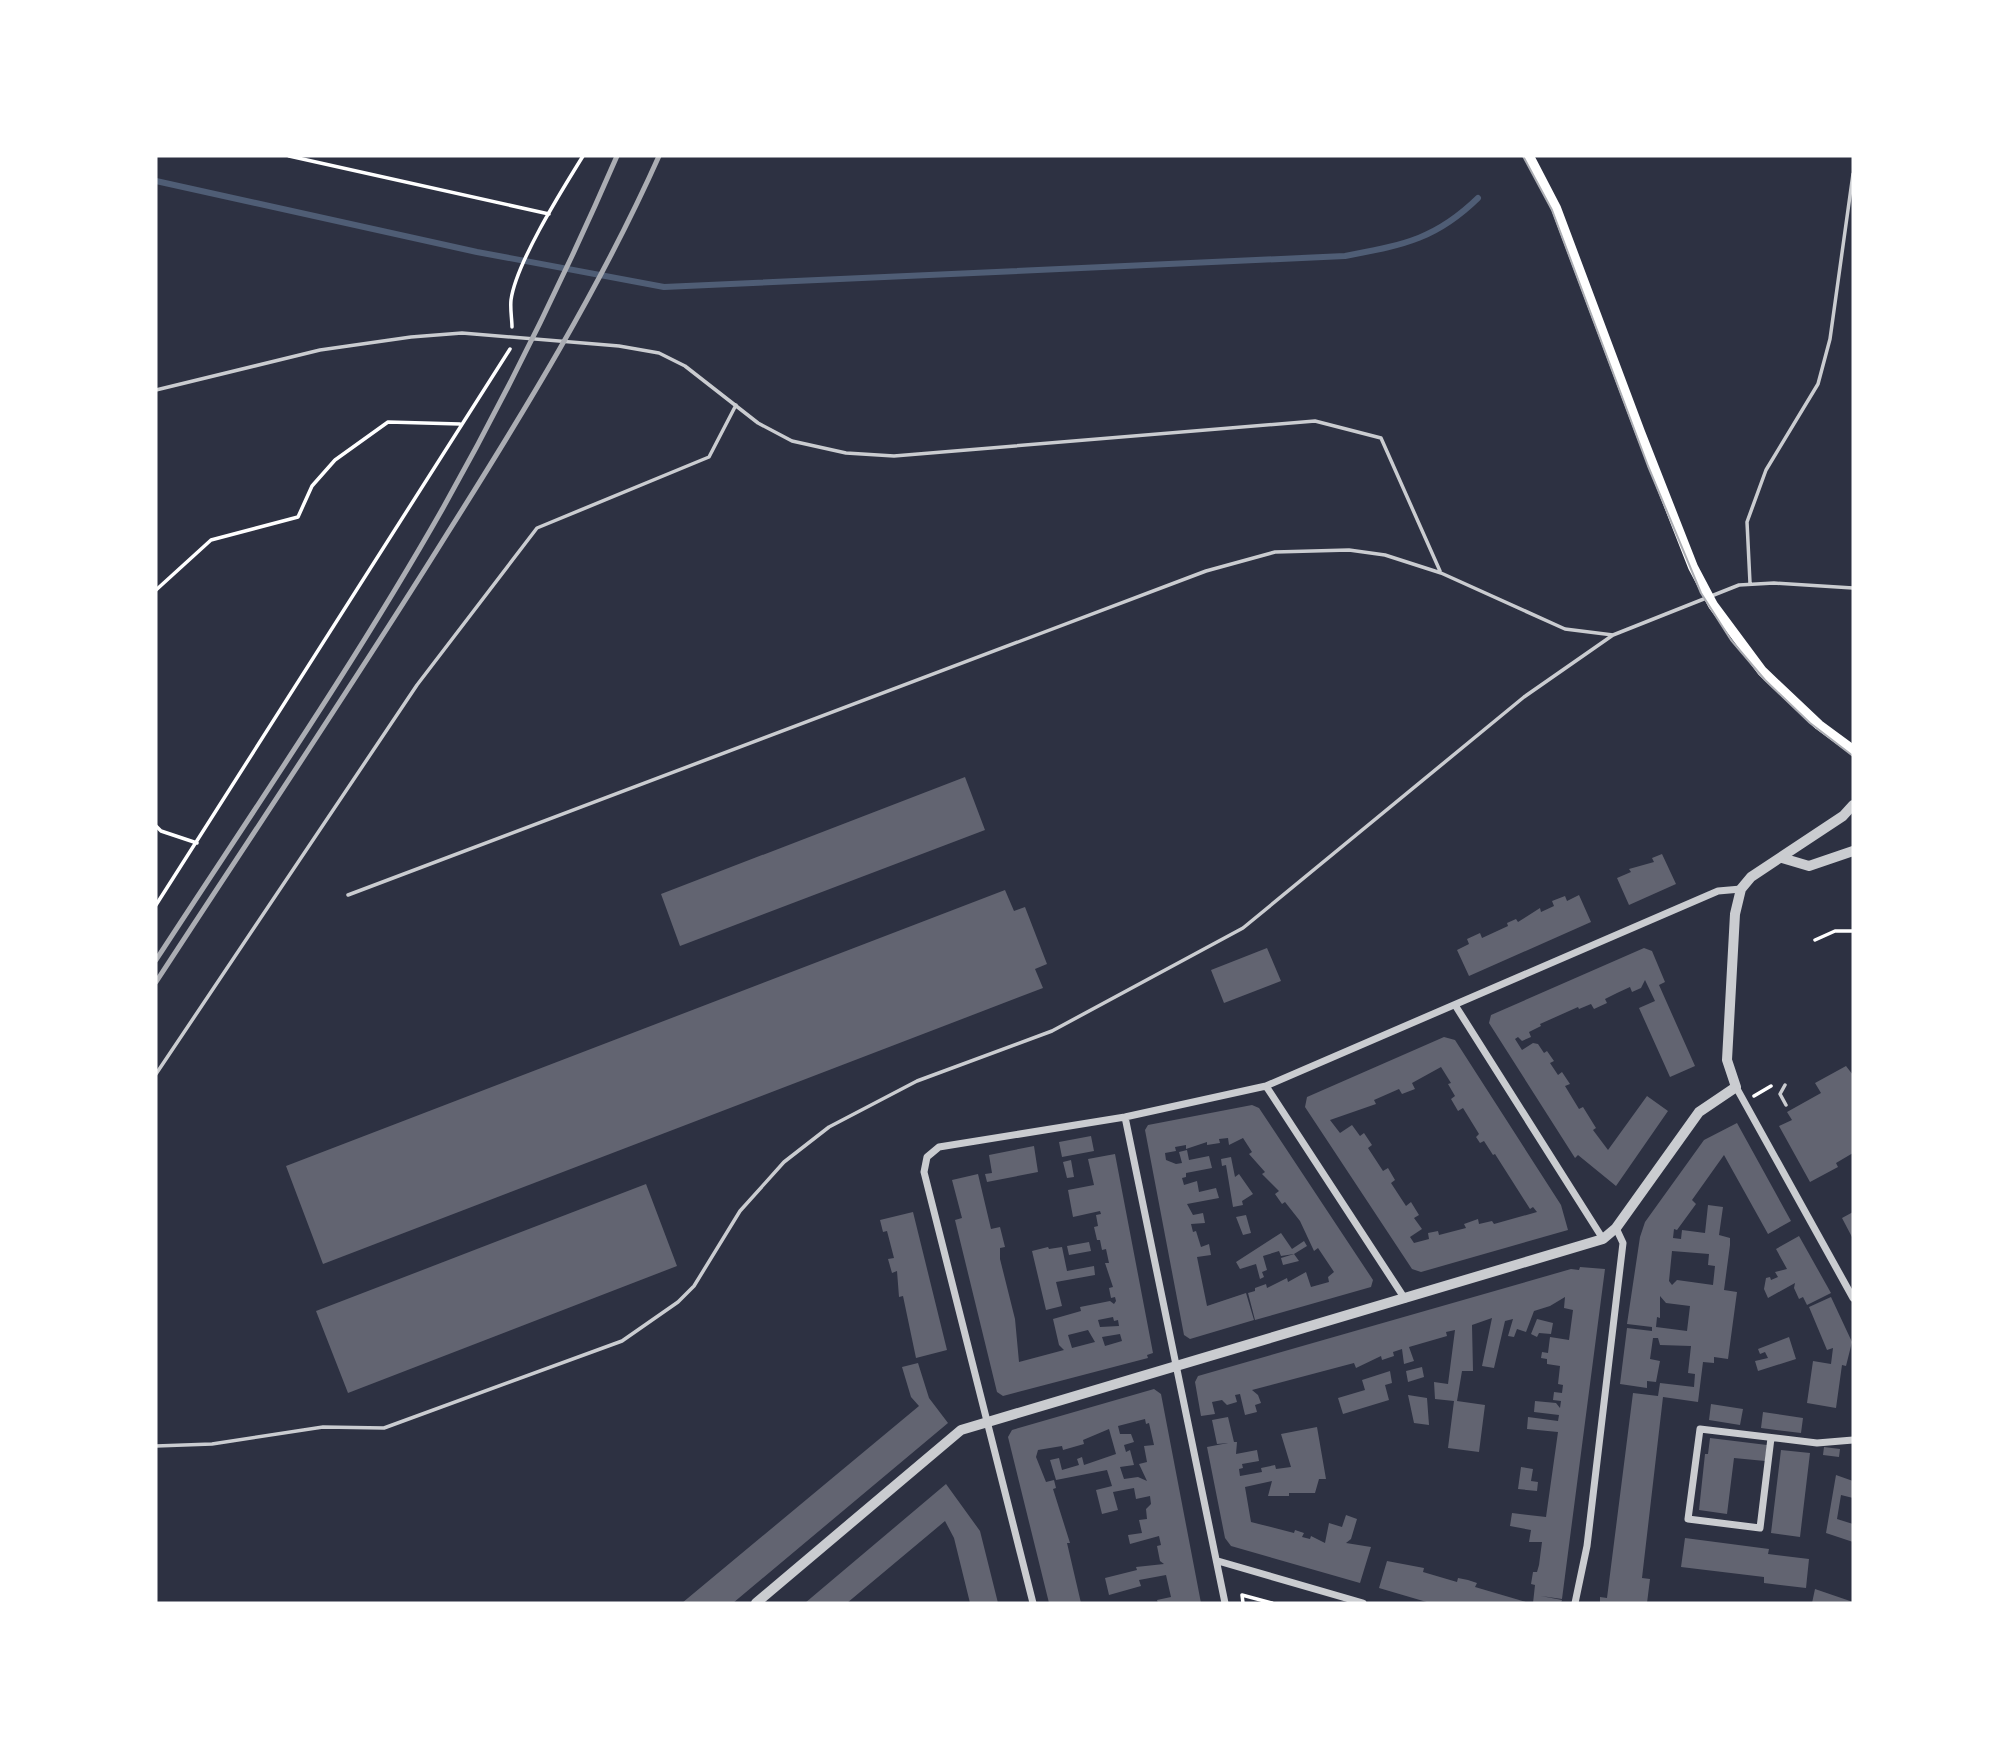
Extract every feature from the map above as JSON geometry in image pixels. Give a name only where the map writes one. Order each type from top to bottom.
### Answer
[{"type":"main road","points":[[1529,156],[1556,208],[1693,567],[1713,604],[1762,671],[1819,725],[1853,750]]},
{"type":"street","points":[[1853,804],[1843,816],[1751,877],[1741,889],[1735,914],[1727,1060],[1736,1087],[1853,1298]]},
{"type":"street","points":[[1782,858],[1809,866],[1853,851]]},
{"type":"street","points":[[1033,1603],[924,1172],[927,1157],[939,1147],[1125,1117],[1266,1086],[1718,891],[1741,889]]},
{"type":"street","points":[[1455,1005],[1604,1239]]},
{"type":"street","points":[[1266,1086],[1405,1299]]},
{"type":"street","points":[[756,1603],[961,1430],[1604,1239],[1616,1228],[1699,1112],[1736,1087]]},
{"type":"street","points":[[1125,1117],[1225,1603]]},
{"type":"street","points":[[1575,1603],[1587,1546],[1623,1243],[1616,1228]]},
{"type":"street","points":[[1771,1438],[1760,1528],[1688,1519],[1700,1429],[1817,1443],[1853,1440]]},
{"type":"street","points":[[1218,1562],[1363,1603]]},
{"type":"lane","points":[[1750,583],[1747,522],[1766,470],[1818,384],[1830,339],[1853,174]]},
{"type":"lane","points":[[156,390],[320,350],[462,333],[619,346],[659,353],[685,366],[758,423],[792,441],[846,453],[894,456],[1315,421],[1381,438],[1441,573]]},
{"type":"lane","points":[[156,1074],[417,685],[537,528],[709,457],[736,405]]},
{"type":"lane","points":[[348,895],[1206,571],[1275,552],[1349,550],[1412,561],[1565,629],[1613,635]]},
{"type":"lane","points":[[156,1446],[212,1444],[323,1427],[384,1428],[622,1341],[678,1302],[694,1286],[740,1211],[784,1162],[829,1128],[918,1082],[1052,1031],[1242,928],[1524,697],[1613,635],[1739,585],[1750,583],[1853,589]]},
{"type":"lane","points":[[1785,1085],[1780,1094],[1786,1105]]},
{"type":"path","points":[[289,156],[549,214]]},
{"type":"path","points":[[156,905],[460,424],[491,382],[509,350],[512,337],[510,301],[517,277],[583,156]]},
{"type":"path","points":[[156,590],[211,540],[298,517],[312,486],[335,460],[388,422],[460,424]]},
{"type":"path","points":[[156,827],[197,843]]},
{"type":"path","points":[[1815,940],[1835,930],[1853,931]]},
{"type":"path","points":[[1745,1102],[1773,1085]]},
{"type":"path","points":[[1243,1603],[1241,1595],[1272,1603]]},
{"type":"building","points":[[965,777],[985,830],[680,946],[661,894]]},
{"type":"building","points":[[1662,854],[1676,884],[1629,905],[1617,878],[1631,872],[1629,869],[1654,862],[1652,858]]},
{"type":"building","points":[[1005,890],[1014,911],[1025,907],[1047,964],[1035,969],[1043,988],[323,1264],[286,1166]]},
{"type":"building","points":[[1579,895],[1591,922],[1469,976],[1457,950],[1469,944],[1467,939],[1480,933],[1482,938],[1508,926],[1507,923],[1516,919],[1518,922],[1540,908],[1541,912],[1554,906],[1552,901],[1565,896],[1567,901]]},
{"type":"building","points":[[1267,948],[1281,981],[1224,1003],[1211,970]]},
{"type":"building","points":[[1644,948],[1652,951],[1665,982],[1659,985],[1695,1066],[1670,1077],[1639,1008],[1655,1001],[1645,980],[1641,988],[1632,992],[1630,987],[1605,999],[1607,1003],[1594,1009],[1591,1004],[1579,1009],[1578,1007],[1540,1024],[1541,1026],[1529,1032],[1531,1037],[1522,1041],[1518,1037],[1515,1039],[1522,1050],[1533,1043],[1538,1044],[1544,1053],[1547,1051],[1554,1061],[1550,1063],[1558,1075],[1562,1072],[1570,1084],[1565,1086],[1579,1109],[1583,1107],[1596,1128],[1593,1130],[1608,1150],[1647,1096],[1668,1111],[1616,1186],[1578,1155],[1575,1158],[1489,1023],[1491,1015]]},
{"type":"building","points":[[1444,1037],[1455,1040],[1561,1205],[1568,1230],[1421,1272],[1412,1269],[1305,1107],[1307,1097]],"holes":[[[1441,1067],[1451,1083],[1448,1084],[1455,1096],[1451,1099],[1458,1111],[1463,1108],[1479,1134],[1476,1137],[1480,1143],[1484,1141],[1493,1155],[1495,1154],[1530,1209],[1533,1207],[1537,1212],[1494,1224],[1492,1221],[1479,1224],[1478,1219],[1464,1224],[1466,1228],[1439,1235],[1438,1231],[1428,1233],[1429,1239],[1414,1243],[1410,1237],[1422,1229],[1414,1218],[1419,1215],[1411,1202],[1406,1206],[1391,1183],[1395,1180],[1388,1168],[1383,1171],[1368,1148],[1372,1145],[1364,1133],[1360,1136],[1352,1125],[1340,1133],[1330,1120],[1376,1104],[1374,1100],[1399,1089],[1402,1094],[1415,1089],[1412,1083]]]},
{"type":"building","points":[[1846,1066],[1853,1075],[1853,1153],[1836,1163],[1838,1167],[1810,1182],[1779,1126],[1792,1120],[1787,1112],[1821,1093],[1815,1083]]},
{"type":"building","points":[[1252,1105],[1259,1108],[1373,1280],[1371,1287],[1255,1320],[1248,1293],[1255,1291],[1255,1288],[1266,1284],[1267,1288],[1287,1278],[1288,1282],[1306,1272],[1311,1287],[1329,1282],[1328,1277],[1334,1272],[1318,1248],[1314,1251],[1300,1221],[1275,1194],[1279,1191],[1262,1174],[1265,1172],[1249,1154],[1252,1152],[1243,1138],[1229,1145],[1228,1138],[1219,1139],[1220,1143],[1207,1145],[1207,1142],[1186,1149],[1186,1145],[1175,1147],[1176,1151],[1165,1153],[1166,1160],[1176,1164],[1182,1163],[1179,1152],[1187,1150],[1189,1160],[1209,1156],[1212,1168],[1186,1173],[1186,1177],[1182,1178],[1184,1185],[1197,1181],[1199,1192],[1216,1188],[1219,1198],[1187,1204],[1193,1215],[1203,1213],[1205,1223],[1191,1224],[1201,1247],[1209,1244],[1211,1255],[1197,1257],[1207,1306],[1246,1293],[1254,1320],[1190,1339],[1184,1335],[1145,1130],[1148,1125]]},
{"type":"building","points":[[1737,1123],[1791,1221],[1768,1234],[1724,1155],[1692,1200],[1696,1204],[1677,1230],[1674,1229],[1673,1238],[1681,1239],[1682,1230],[1705,1233],[1708,1205],[1723,1207],[1719,1235],[1730,1238],[1724,1290],[1737,1292],[1728,1359],[1714,1357],[1714,1363],[1703,1362],[1698,1402],[1663,1397],[1642,1578],[1650,1579],[1647,1603],[1600,1603],[1600,1597],[1607,1598],[1633,1393],[1658,1396],[1660,1383],[1694,1387],[1695,1374],[1688,1373],[1691,1346],[1660,1345],[1658,1338],[1653,1338],[1650,1359],[1660,1361],[1656,1382],[1647,1381],[1647,1388],[1620,1384],[1627,1328],[1652,1331],[1652,1327],[1627,1324],[1640,1237],[1645,1222],[1704,1140]],"holes":[[[1672,1251],[1709,1254],[1708,1265],[1715,1266],[1713,1285],[1677,1280],[1672,1285],[1669,1281]],[[1660,1296],[1666,1303],[1690,1306],[1687,1331],[1656,1327],[1657,1317],[1660,1318]]]},
{"type":"building","points":[[1091,1136],[1094,1151],[1062,1157],[1059,1142]]},
{"type":"building","points":[[1034,1146],[1038,1172],[987,1182],[985,1174],[992,1173],[989,1155]]},
{"type":"building","points":[[1115,1154],[1153,1353],[1147,1355],[1148,1358],[1003,1396],[997,1392],[955,1220],[962,1218],[952,1180],[978,1174],[991,1229],[1000,1227],[1005,1247],[1000,1248],[1000,1259],[1015,1319],[1019,1362],[1064,1350],[1059,1345],[1053,1319],[1081,1311],[1080,1307],[1110,1301],[1114,1304],[1116,1301],[1115,1297],[1111,1298],[1109,1288],[1113,1287],[1105,1263],[1109,1263],[1106,1249],[1102,1250],[1094,1227],[1098,1226],[1096,1215],[1101,1214],[1100,1211],[1073,1217],[1068,1190],[1094,1185],[1088,1159]],"holes":[[[1113,1317],[1114,1321],[1118,1320],[1119,1326],[1100,1327],[1098,1320]],[[1088,1330],[1095,1342],[1072,1348],[1068,1335]],[[1120,1334],[1122,1341],[1105,1346],[1102,1337]]]},
{"type":"building","points":[[1231,1157],[1235,1177],[1239,1174],[1253,1194],[1242,1201],[1243,1205],[1233,1207],[1226,1165],[1222,1166],[1221,1159]]},
{"type":"building","points":[[1071,1160],[1074,1177],[1067,1178],[1063,1162]]},
{"type":"building","points":[[646,1184],[677,1266],[348,1393],[316,1311]]},
{"type":"building","points":[[913,1212],[947,1350],[916,1358],[903,1296],[899,1297],[897,1271],[892,1273],[888,1259],[894,1258],[887,1231],[883,1232],[880,1220]]},
{"type":"building","points":[[1853,1212],[1853,1239],[1842,1218]]},
{"type":"building","points":[[1246,1215],[1251,1233],[1243,1235],[1236,1217]]},
{"type":"building","points":[[1281,1233],[1292,1249],[1304,1241],[1307,1246],[1294,1254],[1281,1256],[1279,1251],[1263,1256],[1267,1270],[1262,1272],[1264,1277],[1260,1279],[1256,1264],[1240,1269],[1236,1262]]},
{"type":"building","points":[[1799,1236],[1831,1293],[1807,1305],[1803,1297],[1799,1299],[1794,1288],[1795,1283],[1768,1298],[1764,1289],[1766,1278],[1770,1277],[1771,1280],[1778,1277],[1775,1272],[1787,1269],[1776,1249]]},
{"type":"building","points":[[1089,1242],[1091,1251],[1069,1255],[1067,1246]]},
{"type":"building","points":[[1062,1247],[1067,1271],[1094,1266],[1095,1275],[1056,1282],[1062,1306],[1046,1310],[1032,1251]]},
{"type":"building","points":[[1294,1254],[1299,1261],[1283,1265],[1281,1258]]},
{"type":"building","points":[[1580,1267],[1605,1269],[1562,1599],[1541,1596],[1562,1600],[1561,1603],[1533,1603],[1535,1585],[1531,1584],[1533,1572],[1537,1572],[1539,1565],[1542,1542],[1529,1542],[1531,1530],[1510,1526],[1512,1513],[1546,1517],[1558,1432],[1527,1429],[1528,1417],[1558,1421],[1559,1415],[1534,1412],[1535,1401],[1556,1403],[1560,1408],[1561,1401],[1553,1400],[1554,1392],[1562,1393],[1563,1385],[1558,1384],[1560,1366],[1547,1364],[1547,1359],[1541,1358],[1542,1352],[1548,1353],[1550,1337],[1569,1340],[1573,1310],[1564,1308],[1565,1297],[1534,1311],[1526,1332],[1517,1329],[1514,1337],[1508,1336],[1513,1319],[1505,1321],[1494,1368],[1482,1366],[1492,1318],[1472,1325],[1473,1371],[1462,1371],[1457,1401],[1485,1405],[1479,1452],[1448,1448],[1454,1401],[1435,1399],[1434,1382],[1448,1384],[1455,1330],[1446,1332],[1447,1336],[1409,1347],[1414,1361],[1404,1364],[1402,1349],[1393,1352],[1394,1356],[1382,1360],[1381,1356],[1356,1368],[1354,1363],[1252,1390],[1261,1403],[1255,1405],[1257,1412],[1245,1415],[1240,1394],[1235,1395],[1237,1402],[1227,1405],[1222,1400],[1212,1402],[1215,1414],[1201,1416],[1195,1382],[1198,1376],[1571,1269],[1579,1270]]},
{"type":"building","points":[[1831,1297],[1852,1342],[1846,1366],[1842,1365],[1836,1408],[1807,1403],[1813,1361],[1831,1364],[1833,1348],[1827,1350],[1809,1307]]},
{"type":"building","points":[[1537,1319],[1553,1323],[1551,1334],[1539,1333],[1537,1337],[1531,1334]]},
{"type":"building","points":[[1789,1337],[1796,1359],[1758,1371],[1755,1361],[1768,1358],[1765,1352],[1760,1354],[1758,1349]]},
{"type":"building","points":[[918,1363],[929,1398],[948,1423],[733,1603],[682,1603],[919,1406],[911,1397],[902,1367]]},
{"type":"building","points":[[1422,1367],[1424,1377],[1408,1382],[1406,1371]]},
{"type":"building","points":[[1390,1371],[1392,1383],[1385,1385],[1389,1400],[1343,1414],[1338,1398],[1365,1390],[1362,1380]]},
{"type":"building","points":[[1154,1389],[1161,1394],[1201,1603],[1158,1603],[1157,1600],[1171,1597],[1166,1575],[1139,1580],[1141,1586],[1109,1595],[1105,1578],[1137,1570],[1136,1567],[1164,1564],[1160,1561],[1157,1546],[1161,1545],[1159,1536],[1130,1544],[1128,1535],[1142,1533],[1139,1520],[1147,1519],[1146,1509],[1151,1504],[1150,1496],[1136,1499],[1134,1488],[1113,1492],[1118,1510],[1102,1514],[1096,1490],[1112,1486],[1107,1470],[1056,1480],[1050,1460],[1059,1458],[1062,1470],[1079,1465],[1077,1459],[1082,1457],[1084,1465],[1116,1454],[1109,1429],[1083,1440],[1084,1444],[1063,1450],[1062,1446],[1038,1450],[1036,1457],[1046,1482],[1054,1480],[1056,1488],[1053,1489],[1070,1543],[1067,1543],[1081,1603],[1049,1603],[1008,1437],[1012,1430]],"holes":[[[1145,1419],[1146,1424],[1149,1423],[1154,1445],[1144,1446],[1147,1462],[1139,1464],[1147,1481],[1138,1477],[1124,1479],[1120,1467],[1134,1465],[1130,1450],[1126,1452],[1124,1445],[1134,1442],[1131,1434],[1120,1434],[1118,1426]]]},
{"type":"building","points":[[1408,1395],[1427,1398],[1429,1425],[1414,1423]]},
{"type":"building","points":[[1711,1404],[1743,1409],[1740,1425],[1709,1420]]},
{"type":"building","points":[[1763,1412],[1803,1418],[1801,1433],[1761,1428]]},
{"type":"building","points":[[1228,1417],[1234,1442],[1237,1442],[1236,1454],[1257,1450],[1259,1461],[1242,1464],[1243,1468],[1239,1469],[1240,1476],[1262,1472],[1261,1468],[1275,1465],[1276,1469],[1291,1467],[1281,1434],[1317,1427],[1326,1479],[1319,1479],[1315,1493],[1289,1493],[1289,1496],[1268,1496],[1272,1481],[1245,1487],[1251,1522],[1294,1533],[1295,1530],[1304,1533],[1302,1537],[1310,1539],[1311,1536],[1325,1543],[1329,1523],[1342,1527],[1346,1515],[1357,1519],[1351,1539],[1346,1543],[1371,1547],[1360,1583],[1231,1546],[1225,1538],[1207,1447],[1228,1443],[1217,1444],[1212,1420]]},
{"type":"building","points":[[1710,1438],[1767,1445],[1765,1461],[1734,1458],[1727,1514],[1699,1510],[1705,1454],[1708,1454]]},
{"type":"building","points":[[1824,1447],[1840,1449],[1839,1457],[1823,1455]]},
{"type":"building","points":[[1781,1450],[1810,1453],[1800,1537],[1771,1533]]},
{"type":"building","points":[[1521,1467],[1533,1469],[1531,1481],[1538,1482],[1537,1491],[1518,1489]]},
{"type":"building","points":[[1836,1475],[1853,1481],[1853,1498],[1841,1495],[1837,1519],[1853,1524],[1853,1542],[1826,1533]]},
{"type":"building","points":[[946,1484],[980,1531],[998,1603],[970,1603],[954,1538],[945,1521],[847,1603],[805,1603]]},
{"type":"building","points":[[1685,1538],[1769,1549],[1768,1554],[1809,1559],[1806,1588],[1764,1583],[1764,1577],[1681,1567]]},
{"type":"building","points":[[1387,1561],[1424,1568],[1423,1572],[1457,1582],[1458,1578],[1468,1580],[1477,1583],[1475,1587],[1529,1603],[1430,1603],[1379,1588]]},
{"type":"building","points":[[1815,1589],[1853,1602],[1853,1603],[1812,1603]]},
{"type":"waterway","points":[[156,181],[477,252],[664,287],[1345,256],[1417,239],[1447,223],[1478,198]]},
{"type":"tram line","points":[[1523,156],[1552,210],[1648,466],[1701,593],[1731,640],[1765,680],[1810,723],[1853,756]]},
{"type":"railway","points":[[156,960],[339,680],[443,508],[534,334],[617,156]]},
{"type":"railway","points":[[156,982],[376,647],[504,442],[560,349],[612,254],[659,156]]}]
